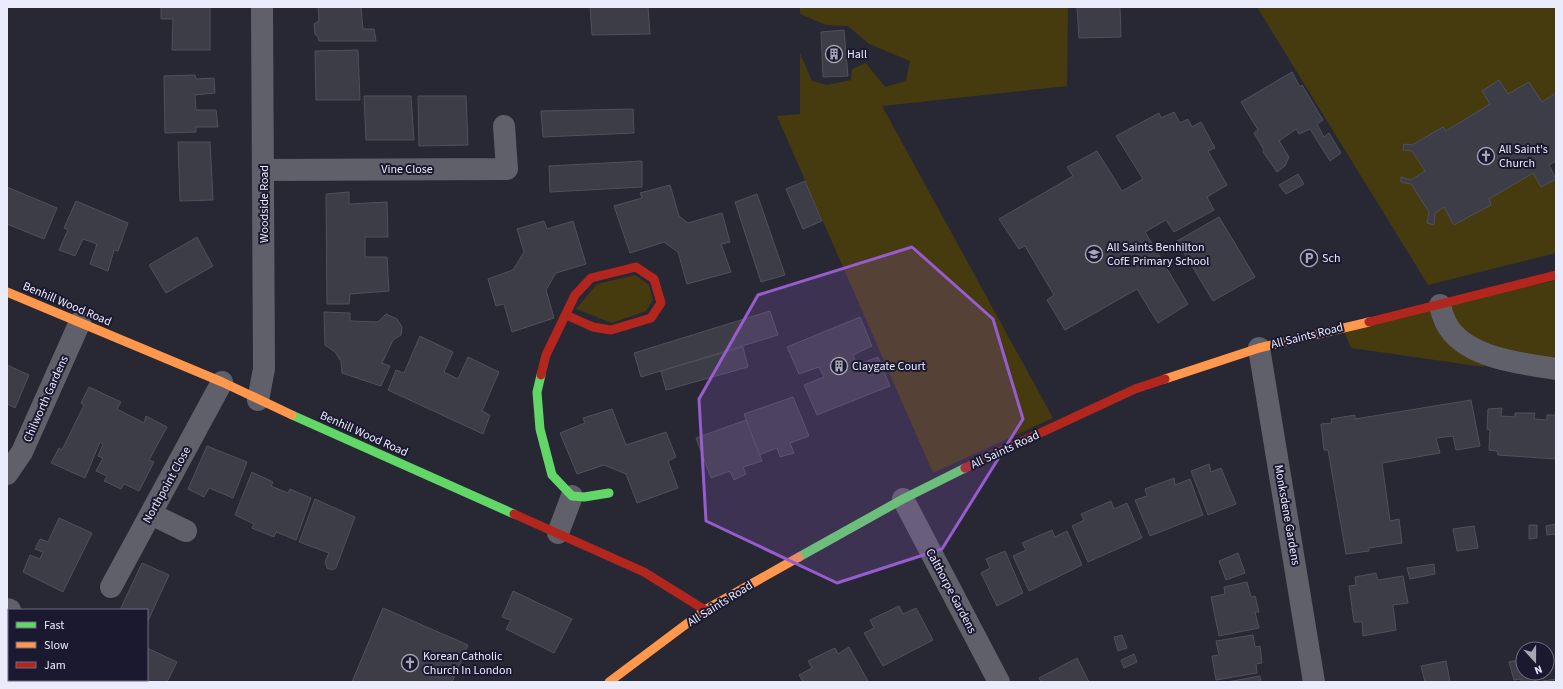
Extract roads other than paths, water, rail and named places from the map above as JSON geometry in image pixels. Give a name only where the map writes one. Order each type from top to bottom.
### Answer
[{"type":"street","name":"Woodside Road","points":[[258,400],[264,369],[262,7]]},
{"type":"street","name":"Vine Close","points":[[264,170],[507,169],[504,126]]},
{"type":"street","points":[[566,314],[593,327],[611,330],[651,318],[661,303],[654,279],[636,267],[591,278],[575,295],[546,355],[537,392],[540,429],[552,475],[572,496],[584,497],[609,493]]},
{"type":"street","name":"All Saints Road","points":[[609,682],[705,610],[903,499],[999,452],[1135,389],[1259,348],[1440,305],[1556,275]]},
{"type":"street","name":"Benhill Wood Road","points":[[7,292],[222,382],[258,400],[644,572],[705,610]]},
{"type":"street","points":[[1440,305],[1446,323],[1458,339],[1478,352],[1525,364],[1556,369]]},
{"type":"street","name":"Chilworth Gardens","points":[[7,474],[22,452],[80,322]]},
{"type":"street","name":"Monksdene Gardens","points":[[1259,348],[1314,682]]},
{"type":"street","name":"Northpoint Close","points":[[111,587],[222,382]]},
{"type":"street","points":[[558,533],[572,496]]},
{"type":"street","name":"Calthorpe Gardens","points":[[903,499],[999,682]]},
{"type":"street","points":[[151,514],[186,531]]},
{"type":"place","name":"Hall","points":[[834,54]]},
{"type":"place","name":"All Saint's Church","points":[[1486,156]]},
{"type":"place","name":"All Saints Benhilton CofE Primary School","points":[[1094,254]]},
{"type":"place","name":"Sch","points":[[1309,258]]},
{"type":"place","name":"Claygate Court","points":[[839,366]]},
{"type":"place","name":"Korean Catholic Church In London","points":[[410,663]]}]
